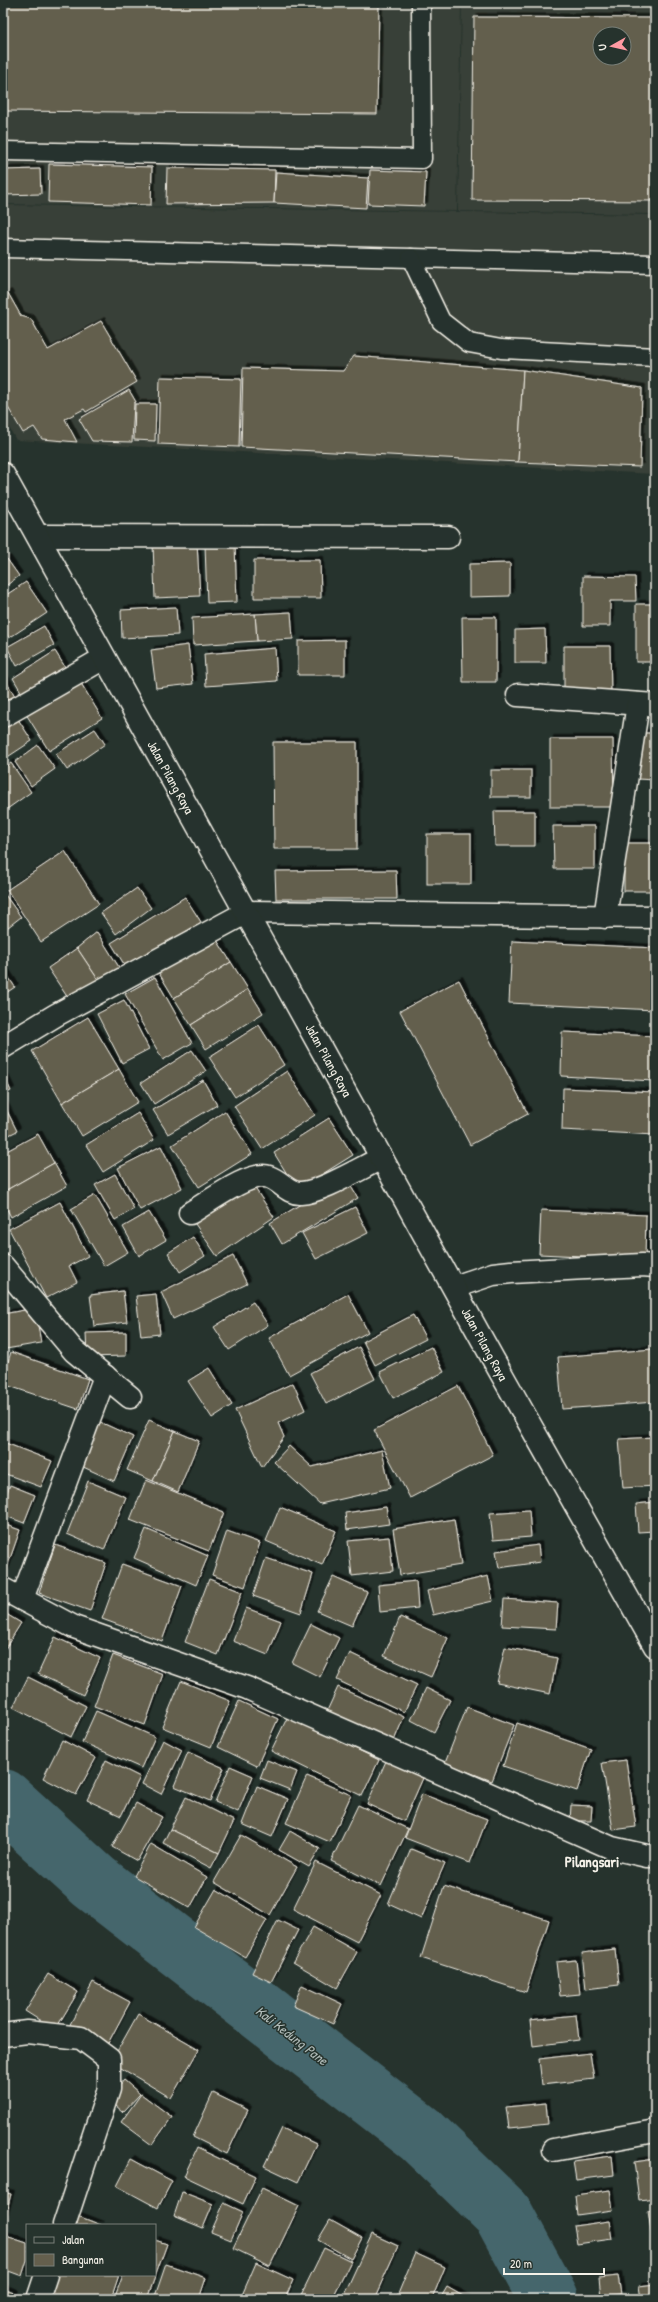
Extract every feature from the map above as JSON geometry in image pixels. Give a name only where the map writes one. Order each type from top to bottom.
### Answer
[{"type":"main road","name":"Jalan Pilang Raya","points":[[3,474],[382,1158],[655,1646]]},
{"type":"main road","points":[[38,536],[448,537]]},
{"type":"main road","points":[[3,716],[104,658]]},
{"type":"main road","points":[[518,695],[646,704],[605,916]]},
{"type":"main road","points":[[3,1047],[56,1015],[247,912],[655,917]]},
{"type":"main road","points":[[190,1213],[251,1177],[265,1176],[273,1179],[288,1190],[302,1194],[319,1188],[382,1158]]},
{"type":"main road","points":[[454,1287],[493,1274],[511,1272],[642,1265],[655,1266]]},
{"type":"main road","points":[[3,1266],[74,1352],[130,1397]]},
{"type":"main road","points":[[22,1599],[105,1376]]},
{"type":"main road","points":[[3,1589],[74,1627],[247,1688],[612,1848],[647,1856],[655,1856]]},
{"type":"main road","points":[[3,2035],[27,2032],[81,2038],[109,2059],[109,2089],[64,2224]]},
{"type":"main road","points":[[553,2150],[655,2131]]},
{"type":"main road","points":[[38,2299],[46,2276]]},
{"type":"lane","points":[[3,151],[422,159],[421,3]]},
{"type":"lane","points":[[3,248],[655,264]]},
{"type":"lane","points":[[411,258],[441,321],[469,343],[501,349],[655,357]]},
{"type":"shaded area","points":[[3,3],[461,3],[457,211],[3,204]]},
{"type":"shaded area","points":[[462,3],[655,3],[655,214],[458,211]]},
{"type":"shaded area","points":[[3,205],[655,215],[655,474],[16,440],[3,417]]},
{"type":"building","points":[[3,3],[379,3],[377,114],[3,111]]},
{"type":"building","points":[[474,17],[655,18],[655,201],[472,200]]},
{"type":"building","points":[[49,164],[152,167],[151,205],[48,202]]},
{"type":"building","points":[[167,168],[275,170],[274,203],[166,204]]},
{"type":"building","points":[[40,169],[41,194],[3,195],[3,170]]},
{"type":"building","points":[[370,170],[426,172],[424,206],[368,204]]},
{"type":"building","points":[[276,172],[368,178],[366,208],[274,203]]},
{"type":"building","points":[[8,293],[21,316],[31,319],[48,350],[101,321],[137,382],[86,412],[84,409],[65,419],[77,442],[42,439],[34,427],[23,433],[3,399],[3,319],[7,316],[3,309],[3,296]]},
{"type":"building","points":[[354,356],[523,370],[518,462],[241,447],[243,368],[343,371]]},
{"type":"building","points":[[523,370],[642,388],[640,467],[518,462]]},
{"type":"building","points":[[160,377],[241,379],[239,447],[158,444]]},
{"type":"building","points":[[129,390],[136,402],[134,403],[132,442],[92,441],[79,419]]},
{"type":"building","points":[[135,404],[156,404],[155,441],[134,440]]},
{"type":"building","points":[[197,542],[200,596],[155,598],[153,544]]},
{"type":"building","points":[[235,544],[237,602],[207,603],[205,545]]},
{"type":"building","points":[[7,559],[19,576],[3,588],[3,561]]},
{"type":"building","points":[[254,560],[320,560],[321,598],[254,598]]},
{"type":"building","points":[[510,563],[510,596],[469,597],[469,564]]},
{"type":"building","points":[[583,576],[635,577],[636,601],[610,601],[610,626],[583,626]]},
{"type":"building","points":[[26,582],[47,613],[9,638],[3,629],[3,597]]},
{"type":"building","points":[[636,604],[655,604],[655,662],[636,662]]},
{"type":"building","points":[[176,607],[178,635],[122,638],[121,610]]},
{"type":"building","points":[[291,612],[293,639],[257,641],[255,614]]},
{"type":"building","points":[[255,614],[257,641],[193,645],[192,618]]},
{"type":"building","points":[[462,617],[496,617],[496,682],[463,682]]},
{"type":"building","points":[[44,626],[54,645],[17,666],[7,647]]},
{"type":"building","points":[[545,629],[546,663],[515,663],[515,630]]},
{"type":"building","points":[[345,640],[345,675],[298,675],[298,641]]},
{"type":"building","points":[[188,645],[193,684],[156,688],[151,650]]},
{"type":"building","points":[[564,646],[610,646],[611,696],[564,696]]},
{"type":"building","points":[[275,648],[277,681],[206,686],[204,654]]},
{"type":"building","points":[[55,651],[70,675],[27,702],[13,678]]},
{"type":"building","points":[[3,677],[17,699],[3,708]]},
{"type":"building","points":[[79,680],[102,718],[49,751],[26,714]]},
{"type":"building","points":[[16,716],[32,741],[3,760],[3,724]]},
{"type":"building","points":[[95,729],[105,744],[67,770],[56,754]]},
{"type":"building","points":[[638,733],[655,733],[655,780],[637,779]]},
{"type":"building","points":[[550,739],[613,739],[614,807],[550,807]]},
{"type":"building","points":[[273,742],[357,742],[357,849],[274,849]]},
{"type":"building","points":[[38,745],[55,769],[31,786],[15,762]]},
{"type":"building","points":[[11,763],[31,792],[3,812],[3,769]]},
{"type":"building","points":[[491,770],[531,770],[531,797],[491,797]]},
{"type":"building","points":[[494,811],[535,811],[535,846],[495,846]]},
{"type":"building","points":[[553,826],[595,826],[595,869],[554,869]]},
{"type":"building","points":[[427,834],[471,834],[471,884],[427,884]]},
{"type":"building","points":[[624,843],[655,843],[655,891],[624,891]]},
{"type":"building","points":[[65,851],[99,904],[41,942],[7,890]]},
{"type":"building","points":[[396,870],[397,899],[276,899],[275,871]]},
{"type":"building","points":[[137,888],[151,908],[116,934],[101,913]]},
{"type":"building","points":[[3,892],[21,917],[3,931]]},
{"type":"building","points":[[185,897],[201,922],[127,969],[111,943]]},
{"type":"building","points":[[97,932],[122,972],[101,984],[77,948]]},
{"type":"building","points":[[213,934],[231,962],[174,998],[157,970]]},
{"type":"building","points":[[512,941],[655,948],[655,1010],[509,1003]]},
{"type":"building","points":[[77,948],[101,984],[72,1004],[48,968]]},
{"type":"building","points":[[231,962],[248,989],[191,1025],[174,998]]},
{"type":"building","points":[[3,969],[15,987],[3,995]]},
{"type":"building","points":[[155,977],[192,1043],[163,1060],[125,994]]},
{"type":"building","points":[[459,980],[528,1114],[470,1145],[400,1011]]},
{"type":"building","points":[[248,989],[263,1013],[206,1049],[191,1025]]},
{"type":"building","points":[[124,1000],[149,1049],[122,1063],[97,1014]]},
{"type":"building","points":[[88,1017],[119,1069],[62,1103],[32,1051]]},
{"type":"building","points":[[259,1025],[284,1065],[235,1097],[209,1057]]},
{"type":"building","points":[[562,1032],[655,1036],[654,1081],[561,1076]]},
{"type":"building","points":[[192,1050],[206,1071],[154,1104],[141,1083]]},
{"type":"building","points":[[119,1069],[138,1102],[82,1136],[62,1103]]},
{"type":"building","points":[[287,1071],[315,1115],[262,1149],[234,1106]]},
{"type":"building","points":[[3,1074],[11,1091],[3,1095]]},
{"type":"building","points":[[203,1080],[217,1105],[168,1134],[153,1110]]},
{"type":"building","points":[[563,1088],[655,1092],[655,1135],[562,1130]]},
{"type":"building","points":[[3,1103],[17,1131],[3,1138]]},
{"type":"building","points":[[225,1111],[252,1154],[199,1187],[172,1145]]},
{"type":"building","points":[[138,1113],[154,1140],[103,1172],[86,1145]]},
{"type":"building","points":[[329,1118],[353,1155],[297,1190],[274,1153]]},
{"type":"building","points":[[38,1134],[54,1163],[3,1192],[3,1153]]},
{"type":"building","points":[[161,1146],[182,1188],[140,1210],[118,1168]]},
{"type":"building","points":[[54,1163],[67,1186],[11,1217],[3,1202],[3,1192]]},
{"type":"building","points":[[115,1174],[134,1209],[115,1220],[95,1185]]},
{"type":"building","points":[[345,1177],[358,1198],[282,1244],[270,1223]]},
{"type":"building","points":[[250,1181],[274,1217],[217,1256],[193,1221]]},
{"type":"building","points":[[95,1195],[128,1252],[104,1266],[71,1209]]},
{"type":"building","points":[[60,1202],[88,1256],[69,1266],[77,1282],[46,1298],[9,1229]]},
{"type":"building","points":[[355,1207],[368,1233],[316,1259],[302,1233]]},
{"type":"building","points":[[541,1210],[646,1215],[645,1259],[539,1254]]},
{"type":"building","points":[[149,1212],[166,1240],[139,1256],[123,1227]]},
{"type":"building","points":[[193,1237],[205,1256],[180,1272],[168,1253]]},
{"type":"building","points":[[233,1256],[247,1284],[173,1319],[161,1292]]},
{"type":"building","points":[[123,1291],[127,1322],[94,1326],[90,1295]]},
{"type":"building","points":[[156,1294],[160,1334],[141,1336],[136,1296]]},
{"type":"building","points":[[348,1294],[368,1332],[289,1375],[269,1338]]},
{"type":"building","points":[[253,1302],[268,1325],[229,1350],[214,1327]]},
{"type":"building","points":[[35,1308],[41,1343],[6,1349],[3,1334],[3,1314]]},
{"type":"building","points":[[413,1315],[426,1339],[375,1365],[363,1341]]},
{"type":"building","points":[[126,1332],[126,1356],[87,1357],[86,1333]]},
{"type":"building","points":[[359,1347],[375,1379],[326,1404],[310,1373]]},
{"type":"building","points":[[431,1347],[444,1372],[393,1398],[380,1372]]},
{"type":"building","points":[[653,1349],[655,1402],[562,1409],[558,1357]]},
{"type":"building","points":[[11,1352],[88,1379],[78,1409],[3,1384],[3,1378]]},
{"type":"building","points":[[209,1368],[232,1405],[212,1418],[188,1381]]},
{"type":"building","points":[[293,1383],[305,1410],[278,1423],[284,1437],[262,1467],[235,1410]]},
{"type":"building","points":[[458,1386],[493,1455],[410,1498],[374,1430]]},
{"type":"building","points":[[149,1420],[175,1431],[153,1481],[127,1470]]},
{"type":"building","points":[[100,1422],[133,1437],[114,1481],[81,1466]]},
{"type":"building","points":[[175,1431],[199,1441],[178,1492],[153,1481]]},
{"type":"building","points":[[655,1437],[655,1486],[623,1488],[619,1439]]},
{"type":"building","points":[[3,1442],[52,1461],[41,1487],[3,1473]]},
{"type":"building","points":[[289,1446],[312,1467],[382,1450],[390,1488],[320,1504],[274,1462]]},
{"type":"building","points":[[146,1480],[224,1512],[209,1551],[130,1520]]},
{"type":"building","points":[[88,1481],[126,1497],[104,1550],[67,1534]]},
{"type":"building","points":[[10,1485],[35,1495],[24,1523],[3,1515],[3,1502]]},
{"type":"building","points":[[655,1502],[655,1531],[638,1532],[636,1504]]},
{"type":"building","points":[[280,1507],[336,1531],[322,1565],[266,1541]]},
{"type":"building","points":[[386,1507],[389,1524],[347,1530],[345,1513]]},
{"type":"building","points":[[529,1510],[531,1537],[493,1540],[490,1513]]},
{"type":"building","points":[[454,1519],[461,1565],[400,1575],[393,1529]]},
{"type":"building","points":[[3,1524],[20,1530],[5,1573],[3,1573]]},
{"type":"building","points":[[146,1529],[208,1556],[196,1585],[134,1558]]},
{"type":"building","points":[[227,1531],[260,1543],[245,1587],[212,1575]]},
{"type":"building","points":[[389,1537],[393,1571],[352,1576],[348,1541]]},
{"type":"building","points":[[55,1545],[106,1563],[90,1611],[39,1593]]},
{"type":"building","points":[[538,1545],[540,1562],[499,1568],[496,1551]]},
{"type":"building","points":[[266,1558],[313,1574],[301,1613],[253,1596]]},
{"type":"building","points":[[122,1564],[182,1586],[162,1641],[102,1619]]},
{"type":"building","points":[[488,1576],[493,1601],[433,1615],[427,1591]]},
{"type":"building","points":[[333,1577],[367,1592],[352,1626],[317,1611]]},
{"type":"building","points":[[209,1579],[242,1592],[218,1655],[185,1642]]},
{"type":"building","points":[[416,1581],[418,1608],[380,1612],[378,1585]]},
{"type":"building","points":[[504,1599],[558,1603],[556,1629],[502,1626]]},
{"type":"building","points":[[246,1608],[281,1621],[268,1655],[233,1641]]},
{"type":"building","points":[[3,1612],[21,1623],[3,1652]]},
{"type":"building","points":[[400,1617],[448,1638],[431,1677],[384,1656]]},
{"type":"building","points":[[311,1624],[339,1638],[320,1677],[292,1663]]},
{"type":"building","points":[[55,1637],[100,1658],[83,1695],[38,1674]]},
{"type":"building","points":[[505,1647],[557,1658],[550,1694],[497,1683]]},
{"type":"building","points":[[350,1653],[417,1685],[404,1712],[337,1680]]},
{"type":"building","points":[[113,1655],[163,1674],[145,1725],[94,1706]]},
{"type":"building","points":[[28,1677],[86,1706],[71,1737],[13,1707]]},
{"type":"building","points":[[181,1681],[230,1701],[211,1747],[162,1727]]},
{"type":"building","points":[[338,1687],[404,1717],[393,1743],[326,1713]]},
{"type":"building","points":[[426,1688],[450,1700],[434,1732],[411,1720]]},
{"type":"building","points":[[239,1701],[278,1719],[257,1766],[218,1747]]},
{"type":"building","points":[[467,1707],[514,1725],[492,1781],[445,1763]]},
{"type":"building","points":[[96,1711],[155,1737],[141,1768],[82,1742]]},
{"type":"building","points":[[288,1716],[379,1760],[362,1796],[271,1751]]},
{"type":"building","points":[[517,1723],[591,1749],[577,1791],[503,1766]]},
{"type":"building","points":[[62,1740],[96,1758],[76,1795],[43,1778]]},
{"type":"building","points":[[163,1740],[182,1750],[161,1794],[142,1784]]},
{"type":"building","points":[[188,1752],[224,1768],[210,1801],[174,1786]]},
{"type":"building","points":[[106,1760],[140,1777],[121,1816],[87,1800]]},
{"type":"building","points":[[267,1760],[297,1772],[290,1790],[260,1778]]},
{"type":"building","points":[[626,1760],[636,1827],[613,1830],[602,1763]]},
{"type":"building","points":[[386,1761],[423,1778],[404,1821],[367,1804]]},
{"type":"building","points":[[230,1766],[253,1776],[238,1812],[215,1802]]},
{"type":"building","points":[[307,1776],[351,1795],[330,1842],[286,1823]]},
{"type":"building","points":[[257,1786],[288,1799],[272,1837],[242,1824]]},
{"type":"building","points":[[422,1794],[487,1819],[470,1863],[405,1838]]},
{"type":"building","points":[[186,1797],[234,1821],[219,1853],[170,1829]]},
{"type":"building","points":[[136,1803],[162,1817],[137,1861],[112,1847]]},
{"type":"building","points":[[358,1805],[408,1829],[381,1886],[331,1861]]},
{"type":"building","points":[[571,1805],[592,1806],[591,1821],[570,1821]]},
{"type":"building","points":[[170,1829],[219,1853],[211,1868],[163,1843]]},
{"type":"building","points":[[290,1831],[320,1849],[309,1867],[279,1850]]},
{"type":"building","points":[[241,1835],[297,1867],[270,1915],[214,1882]]},
{"type":"building","points":[[151,1844],[207,1877],[190,1908],[134,1876]]},
{"type":"building","points":[[411,1849],[445,1863],[421,1919],[388,1904]]},
{"type":"building","points":[[316,1862],[381,1895],[357,1942],[293,1909]]},
{"type":"building","points":[[444,1886],[549,1920],[526,1992],[421,1958]]},
{"type":"building","points":[[216,1889],[267,1920],[245,1957],[194,1927]]},
{"type":"building","points":[[278,1920],[298,1930],[271,1982],[252,1973]]},
{"type":"building","points":[[313,1927],[357,1952],[337,1988],[293,1962]]},
{"type":"building","points":[[615,1949],[619,1985],[586,1989],[582,1953]]},
{"type":"building","points":[[576,1960],[580,1994],[560,1996],[556,1962]]},
{"type":"building","points":[[48,1974],[78,1992],[55,2030],[25,2011]]},
{"type":"building","points":[[93,1982],[130,2002],[105,2049],[68,2028]]},
{"type":"building","points":[[302,1985],[342,2004],[333,2024],[293,2006]]},
{"type":"building","points":[[138,2014],[199,2049],[171,2098],[111,2062]]},
{"type":"building","points":[[576,2015],[579,2040],[533,2046],[530,2020]]},
{"type":"building","points":[[590,2053],[594,2079],[542,2085],[539,2059]]},
{"type":"building","points":[[124,2080],[140,2094],[123,2112],[108,2099]]},
{"type":"building","points":[[213,2093],[248,2110],[227,2154],[193,2137]]},
{"type":"building","points":[[141,2094],[172,2117],[152,2145],[121,2122]]},
{"type":"building","points":[[546,2103],[548,2124],[509,2128],[506,2107]]},
{"type":"building","points":[[282,2128],[316,2144],[298,2182],[264,2166]]},
{"type":"building","points":[[197,2148],[256,2176],[243,2204],[184,2176]]},
{"type":"building","points":[[612,2156],[614,2175],[576,2180],[573,2161]]},
{"type":"building","points":[[131,2159],[172,2181],[158,2208],[117,2186]]},
{"type":"building","points":[[655,2159],[655,2198],[639,2200],[634,2162]]},
{"type":"building","points":[[262,2188],[299,2206],[270,2266],[233,2248]]},
{"type":"building","points":[[610,2190],[613,2210],[577,2215],[575,2195]]},
{"type":"building","points":[[3,2192],[11,2194],[3,2225]]},
{"type":"building","points":[[182,2192],[213,2204],[203,2228],[174,2216]]},
{"type":"building","points":[[224,2203],[243,2212],[231,2240],[211,2232]]},
{"type":"building","points":[[655,2210],[655,2244],[653,2244],[648,2211]]},
{"type":"building","points":[[70,2213],[98,2224],[65,2224]]},
{"type":"building","points":[[330,2220],[362,2238],[351,2259],[318,2240]]},
{"type":"building","points":[[609,2221],[612,2239],[577,2244],[574,2226]]},
{"type":"building","points":[[372,2234],[398,2246],[374,2299],[342,2299]]},
{"type":"building","points":[[3,2235],[26,2243],[26,2263],[22,2276],[3,2269]]},
{"type":"building","points":[[156,2240],[167,2244],[156,2274]]},
{"type":"building","points":[[324,2248],[351,2261],[332,2299],[299,2299]]},
{"type":"building","points":[[415,2253],[445,2267],[432,2299],[396,2299]]},
{"type":"building","points":[[256,2263],[293,2280],[285,2299],[250,2299],[242,2295]]},
{"type":"building","points":[[166,2264],[206,2278],[199,2299],[154,2299]]},
{"type":"building","points":[[47,2276],[119,2276],[111,2299],[59,2299],[41,2293]]},
{"type":"building","points":[[123,2276],[155,2276],[147,2299],[114,2299]]},
{"type":"building","points":[[618,2276],[621,2294],[601,2297],[599,2278]]},
{"type":"building","points":[[655,2284],[655,2299],[641,2299],[639,2286]]},
{"type":"building","points":[[447,2287],[468,2299],[440,2299]]},
{"type":"building","points":[[3,2289],[14,2293],[12,2299],[3,2299]]},
{"type":"waterway","name":"Kali Kedung Pane","points":[[3,1799],[94,1882],[421,2135],[503,2214],[549,2299]]},
{"type":"district","name":"Pilangsari","points":[[592,1861]]}]
